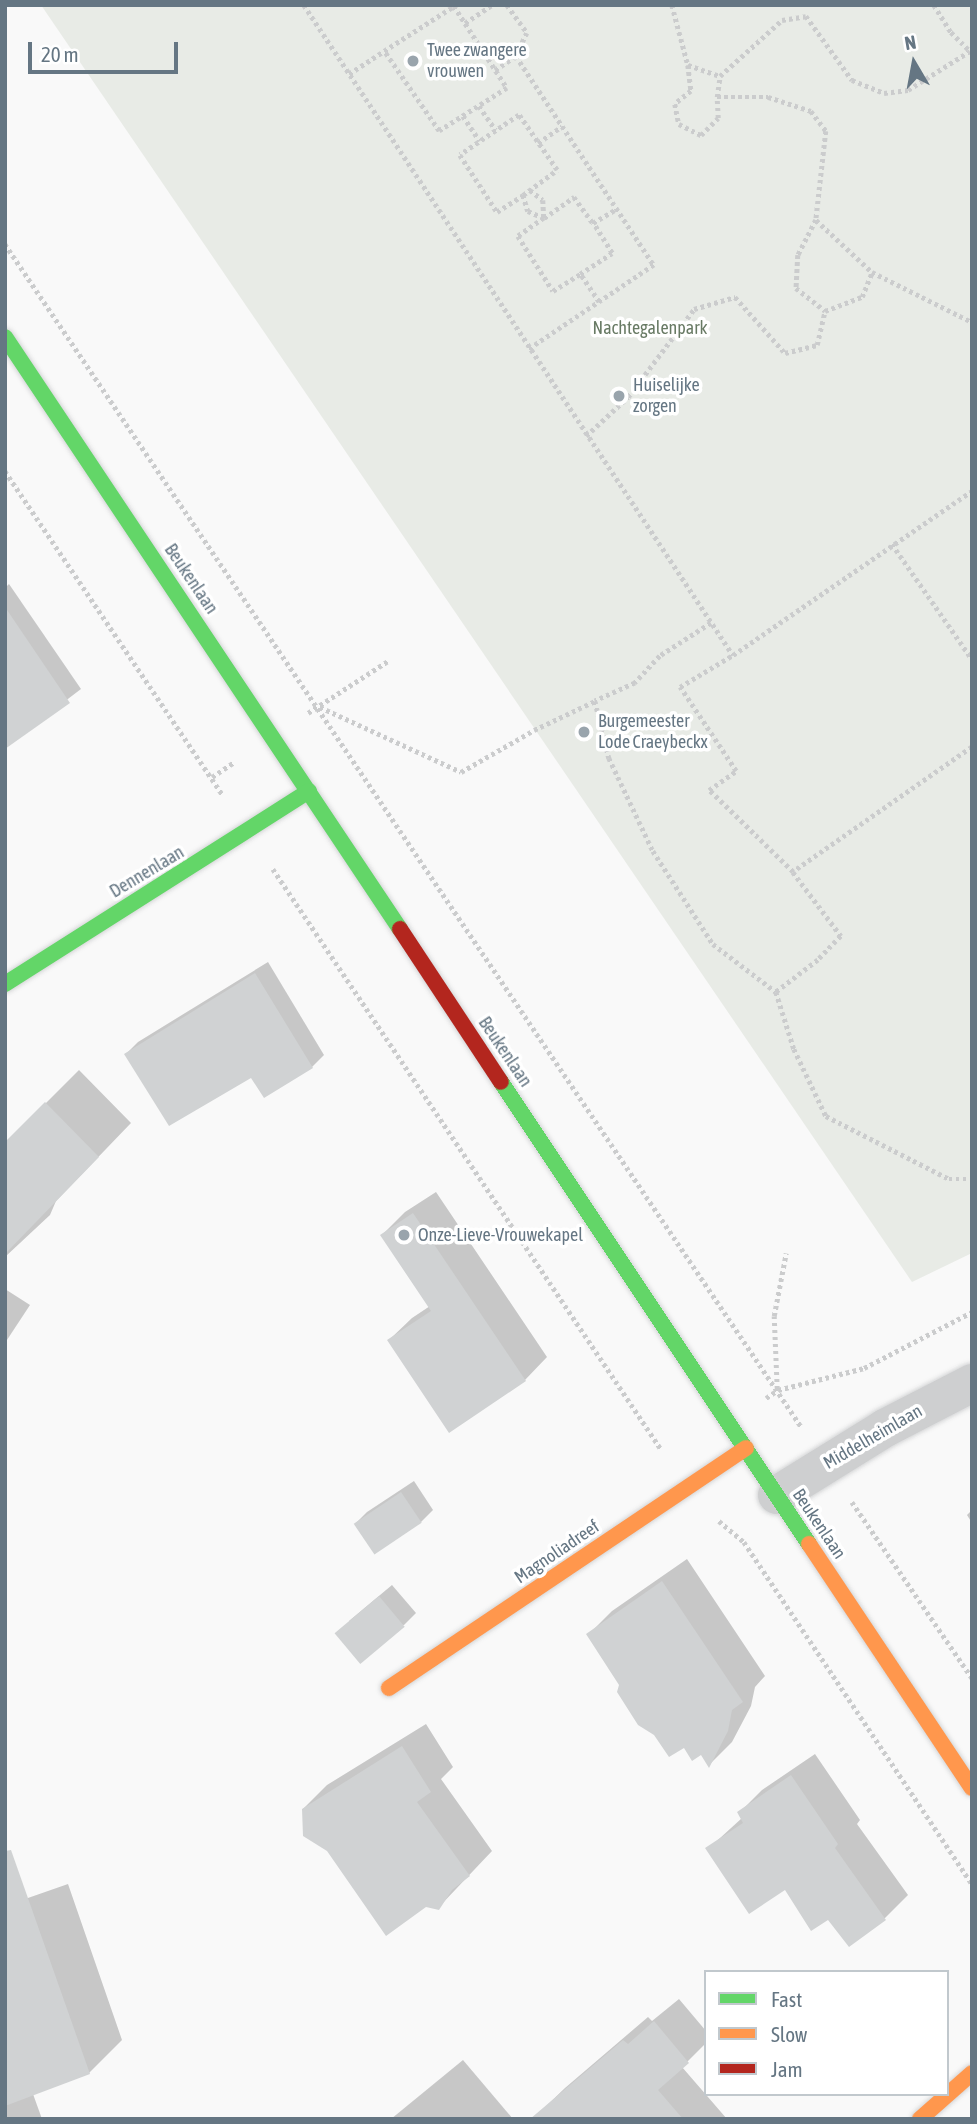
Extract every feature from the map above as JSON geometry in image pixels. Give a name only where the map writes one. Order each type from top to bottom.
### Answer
[{"type":"street","name":"Beukenlaan","points":[[5,337],[972,1788]]},
{"type":"street","name":"Dennenlaan","points":[[5,984],[39,960],[248,833],[309,792]]},
{"type":"street","name":"Middelheimlaan","points":[[777,1495],[885,1428],[972,1383]]},
{"type":"street","name":"Magnoliadreef","points":[[389,1688],[746,1448]]},
{"type":"street","points":[[949,2093],[972,2073]]},
{"type":"street","points":[[920,2119],[946,2096]]},
{"type":"path","points":[[304,5],[733,655]]},
{"type":"path","points":[[465,23],[492,5]]},
{"type":"path","points":[[495,70],[516,56],[527,33],[507,5]]},
{"type":"path","points":[[672,5],[688,65],[691,91],[675,104],[679,124],[701,135],[718,118],[720,76],[782,20],[806,16],[852,80],[884,93],[908,90],[971,50],[951,32],[934,5]]},
{"type":"path","points":[[349,74],[384,51],[454,6],[507,88],[439,131],[384,51]]},
{"type":"path","points":[[516,56],[653,265],[529,349]]},
{"type":"path","points":[[688,65],[720,76]]},
{"type":"path","points":[[717,97],[768,97],[811,111],[826,131],[816,220],[798,255],[796,288],[825,311]]},
{"type":"path","points":[[480,106],[496,130]]},
{"type":"path","points":[[519,115],[557,170],[496,212],[460,155],[480,141],[519,115]]},
{"type":"path","points":[[463,116],[480,141]]},
{"type":"path","points":[[538,143],[562,126]]},
{"type":"path","points":[[530,190],[543,200],[544,218]]},
{"type":"path","points":[[523,195],[528,211],[544,218]]},
{"type":"path","points":[[573,197],[593,223],[612,253],[554,291],[518,236],[573,197]]},
{"type":"path","points":[[593,223],[615,209]]},
{"type":"path","points":[[816,220],[872,272],[972,322]]},
{"type":"path","name":"Beukenlaan","points":[[5,244],[972,1678]]},
{"type":"path","points":[[825,311],[862,297],[872,272]]},
{"type":"path","points":[[580,274],[599,302]]},
{"type":"path","points":[[586,436],[628,397],[694,309],[735,297],[785,353],[817,345],[825,311]]},
{"type":"path","points":[[5,471],[668,1460]]},
{"type":"path","points":[[776,992],[818,960],[841,936],[793,872],[709,790],[736,771],[680,687],[733,655],[972,491]]},
{"type":"path","points":[[892,544],[972,659]]},
{"type":"path","points":[[318,706],[461,772],[534,730],[635,683],[660,656],[711,622]]},
{"type":"path","points":[[318,706],[388,661]]},
{"type":"path","points":[[596,701],[609,758],[653,851],[713,944],[776,992],[794,1049],[827,1116],[949,1179],[972,1180]]},
{"type":"path","points":[[793,872],[972,747]]},
{"type":"path","points":[[786,1253],[774,1315],[778,1390],[864,1368],[972,1312]]},
{"type":"path","points":[[688,1486],[709,1512],[744,1542],[972,1884]]},
{"type":"green space","name":"Nachtegalenpark","points":[[41,5],[972,5],[972,1253],[912,1282]]},
{"type":"building","points":[[5,607],[70,703],[5,749]]},
{"type":"building","points":[[255,973],[313,1068],[264,1098],[251,1078],[169,1126],[124,1054]]},
{"type":"building","points":[[45,1102],[99,1157],[5,1254],[5,1142]]},
{"type":"building","points":[[413,1213],[526,1381],[449,1433],[387,1340],[431,1311],[380,1235]]},
{"type":"building","points":[[401,1492],[422,1523],[374,1555],[354,1524]]},
{"type":"building","points":[[662,1581],[743,1702],[732,1710],[728,1731],[709,1768],[701,1755],[692,1761],[684,1748],[669,1757],[654,1735],[638,1725],[617,1692],[619,1685],[586,1634]]},
{"type":"building","points":[[379,1596],[405,1627],[360,1664],[335,1633]]},
{"type":"building","points":[[402,1746],[431,1792],[417,1802],[470,1876],[452,1890],[439,1910],[426,1907],[386,1936],[327,1851],[303,1836],[302,1809]]},
{"type":"building","points":[[791,1775],[838,1844],[835,1848],[886,1920],[849,1947],[828,1920],[811,1931],[785,1890],[749,1914],[705,1848],[743,1823],[737,1812]]},
{"type":"building","points":[[11,1850],[90,2074],[5,2106],[5,1851]]},
{"type":"building","points":[[654,2021],[689,2063],[658,2090],[683,2119],[530,2119],[623,2040],[628,2044]]},
{"type":"traffic: fast","points":[[5,337],[400,929]]},
{"type":"traffic: fast","points":[[5,984],[309,791]]},
{"type":"traffic: fast","points":[[501,1082],[809,1544]]},
{"type":"traffic: slow","points":[[389,1688],[746,1448]]},
{"type":"traffic: slow","points":[[809,1544],[972,1788]]},
{"type":"traffic: slow","points":[[949,2093],[972,2073]]},
{"type":"traffic: slow","points":[[920,2119],[946,2096]]},
{"type":"traffic: jam","points":[[400,929],[501,1082]]},
{"type":"place","name":"Twee zwangere vrouwen","points":[[413,61]]},
{"type":"place","name":"Huiselijke zorgen","points":[[619,396]]},
{"type":"place","name":"Burgemeester Lode Craeybeckx","points":[[584,732]]},
{"type":"place","name":"Onze-Lieve-Vrouwekapel","points":[[404,1235]]}]
